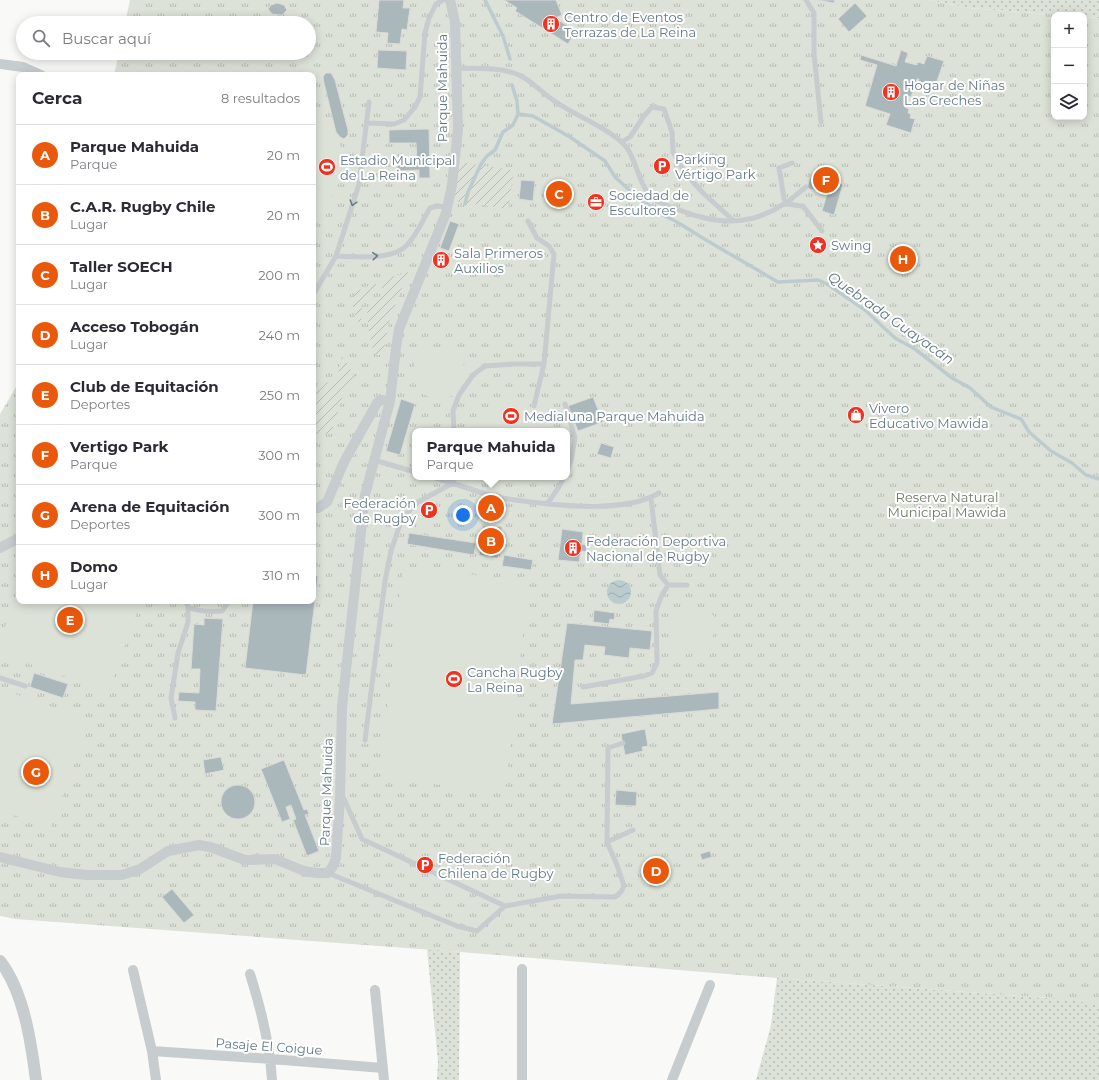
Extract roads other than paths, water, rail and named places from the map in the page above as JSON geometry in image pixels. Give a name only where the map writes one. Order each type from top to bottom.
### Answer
[{"type":"street","name":"Parque Mahuida","points":[[328,873],[336,858],[340,791],[342,708],[365,495],[390,401],[399,329],[446,213],[452,185],[458,129],[455,22],[450,0]]},
{"type":"street","points":[[0,64],[23,67],[34,72]]},
{"type":"street","points":[[316,508],[327,502],[344,462],[377,403],[382,400],[390,401]]},
{"type":"street","points":[[0,548],[16,540]]},
{"type":"street","points":[[0,857],[60,872],[87,875],[122,875],[140,869],[168,851],[199,845],[210,847],[245,860],[275,859],[304,871],[328,873]]},
{"type":"street","points":[[0,961],[15,988],[22,1006],[36,1080]]},
{"type":"street","points":[[522,969],[522,1080]]},
{"type":"street","points":[[133,970],[152,1051],[156,1080]]},
{"type":"street","points":[[250,974],[261,1011],[271,1059],[272,1080]]},
{"type":"street","points":[[672,1080],[710,985]]},
{"type":"street","points":[[375,990],[384,1080]]},
{"type":"street","name":"Pasaje El Coigue","points":[[152,1051],[383,1068]]},
{"type":"lane","points":[[367,123],[394,124],[404,120],[415,107],[420,97],[425,33],[429,18],[436,4],[443,0]]},
{"type":"lane","points":[[806,0],[814,13],[814,54],[821,122]]},
{"type":"lane","points":[[456,68],[504,70],[515,73],[529,81],[555,102],[601,128],[622,142],[628,149],[646,191],[652,198],[684,212],[716,221],[748,220],[761,216],[785,204],[806,187]]},
{"type":"lane","points":[[316,290],[336,256],[358,184],[370,102]]},
{"type":"lane","points":[[622,142],[630,137],[652,107],[664,109],[672,132],[674,152],[685,173],[703,193],[734,221]]},
{"type":"lane","points":[[785,204],[779,168],[792,163]]},
{"type":"lane","points":[[785,204],[803,206],[822,231]]},
{"type":"lane","points":[[336,256],[356,257],[393,254],[405,246],[416,232],[430,208],[437,206],[448,207]]},
{"type":"lane","points":[[528,221],[537,238],[550,246],[554,254],[544,364],[534,406]]},
{"type":"lane","points":[[454,428],[453,411],[459,395],[472,375],[486,366],[544,364]]},
{"type":"lane","points":[[565,404],[575,438],[570,462]]},
{"type":"lane","points":[[374,460],[412,471]]},
{"type":"lane","points":[[442,480],[498,497],[547,504],[584,506],[626,504],[651,498],[659,493]]},
{"type":"lane","points":[[364,740],[385,581],[391,551],[399,527],[405,515],[418,502],[453,483],[454,480]]},
{"type":"lane","points":[[547,504],[560,487],[563,480]]},
{"type":"lane","points":[[651,498],[660,575],[668,585]]},
{"type":"lane","points":[[668,585],[687,585]]},
{"type":"lane","points":[[583,687],[644,676],[652,673],[657,663],[656,611],[661,597],[668,585]]},
{"type":"lane","points":[[175,718],[171,698],[178,653],[188,622],[187,604]]},
{"type":"lane","points":[[188,607],[195,610],[211,612],[222,611],[226,604]]},
{"type":"lane","points":[[0,678],[25,686]]},
{"type":"lane","points":[[328,873],[457,926],[477,931],[505,906],[561,896],[615,897],[621,892],[624,886],[607,842],[608,748],[623,743]]},
{"type":"lane","points":[[340,791],[362,839],[505,906]]},
{"type":"lane","points":[[607,842],[633,830]]},
{"type":"water","points":[[619,580],[628,583],[631,592],[628,601],[619,604],[610,601],[607,592],[610,583]]},
{"type":"waterway","points":[[485,0],[503,36],[510,59]]},
{"type":"waterway","points":[[465,204],[468,192],[481,164],[487,156],[495,150],[503,132],[513,125],[518,114],[517,101],[512,85]]},
{"type":"waterway","name":"Quebrada Guayacán","points":[[518,114],[533,116],[570,137],[605,161],[615,177],[638,198],[663,215],[778,282],[818,280],[827,284],[865,310],[895,338],[915,349],[952,378],[970,388],[991,407],[1021,419],[1029,432],[1051,451],[1072,463],[1086,475],[1099,479]]},
{"type":"place","name":"Centro de Eventos Terrazas de La Reina","points":[[551,24]]},
{"type":"place","name":"Hogar de Niñas Las Creches","points":[[891,92]]},
{"type":"place","name":"Parking Vértigo Park","points":[[662,166]]},
{"type":"place","name":"Estadio Municipal de La Reina","points":[[327,167]]},
{"type":"place","name":"Vertigo Park","points":[[826,180]]},
{"type":"place","name":"Taller SOECH","points":[[559,194]]},
{"type":"place","name":"Sociedad de Escultores","points":[[596,202]]},
{"type":"place","name":"Swing","points":[[818,245]]},
{"type":"place","name":"Domo","points":[[903,259]]},
{"type":"place","name":"Sala Primeros Auxilios","points":[[441,260]]},
{"type":"place","name":"Vivero Educativo Mawida","points":[[856,415]]},
{"type":"place","name":"Medialuna Parque Mahuida","points":[[511,416]]},
{"type":"place","name":"Parque Mahuida","points":[[491,508]]},
{"type":"place","name":"Federación de Rugby","points":[[429,510]]},
{"type":"place","name":"C.A.R. Rugby Chile","points":[[491,541]]},
{"type":"place","name":"Federación Deportiva Nacional de Rugby","points":[[573,548]]},
{"type":"place","name":"Club de Equitación","points":[[70,620]]},
{"type":"place","name":"Cancha Rugby La Reina","points":[[454,679]]},
{"type":"place","name":"Arena de Equitación","points":[[36,772]]},
{"type":"place","name":"Federación Chilena de Rugby","points":[[425,865]]},
{"type":"place","name":"Acceso Tobogán","points":[[656,871]]},
{"type":"park label","name":"Reserva Natural Municipal Mawida","points":[[947,504]]}]
